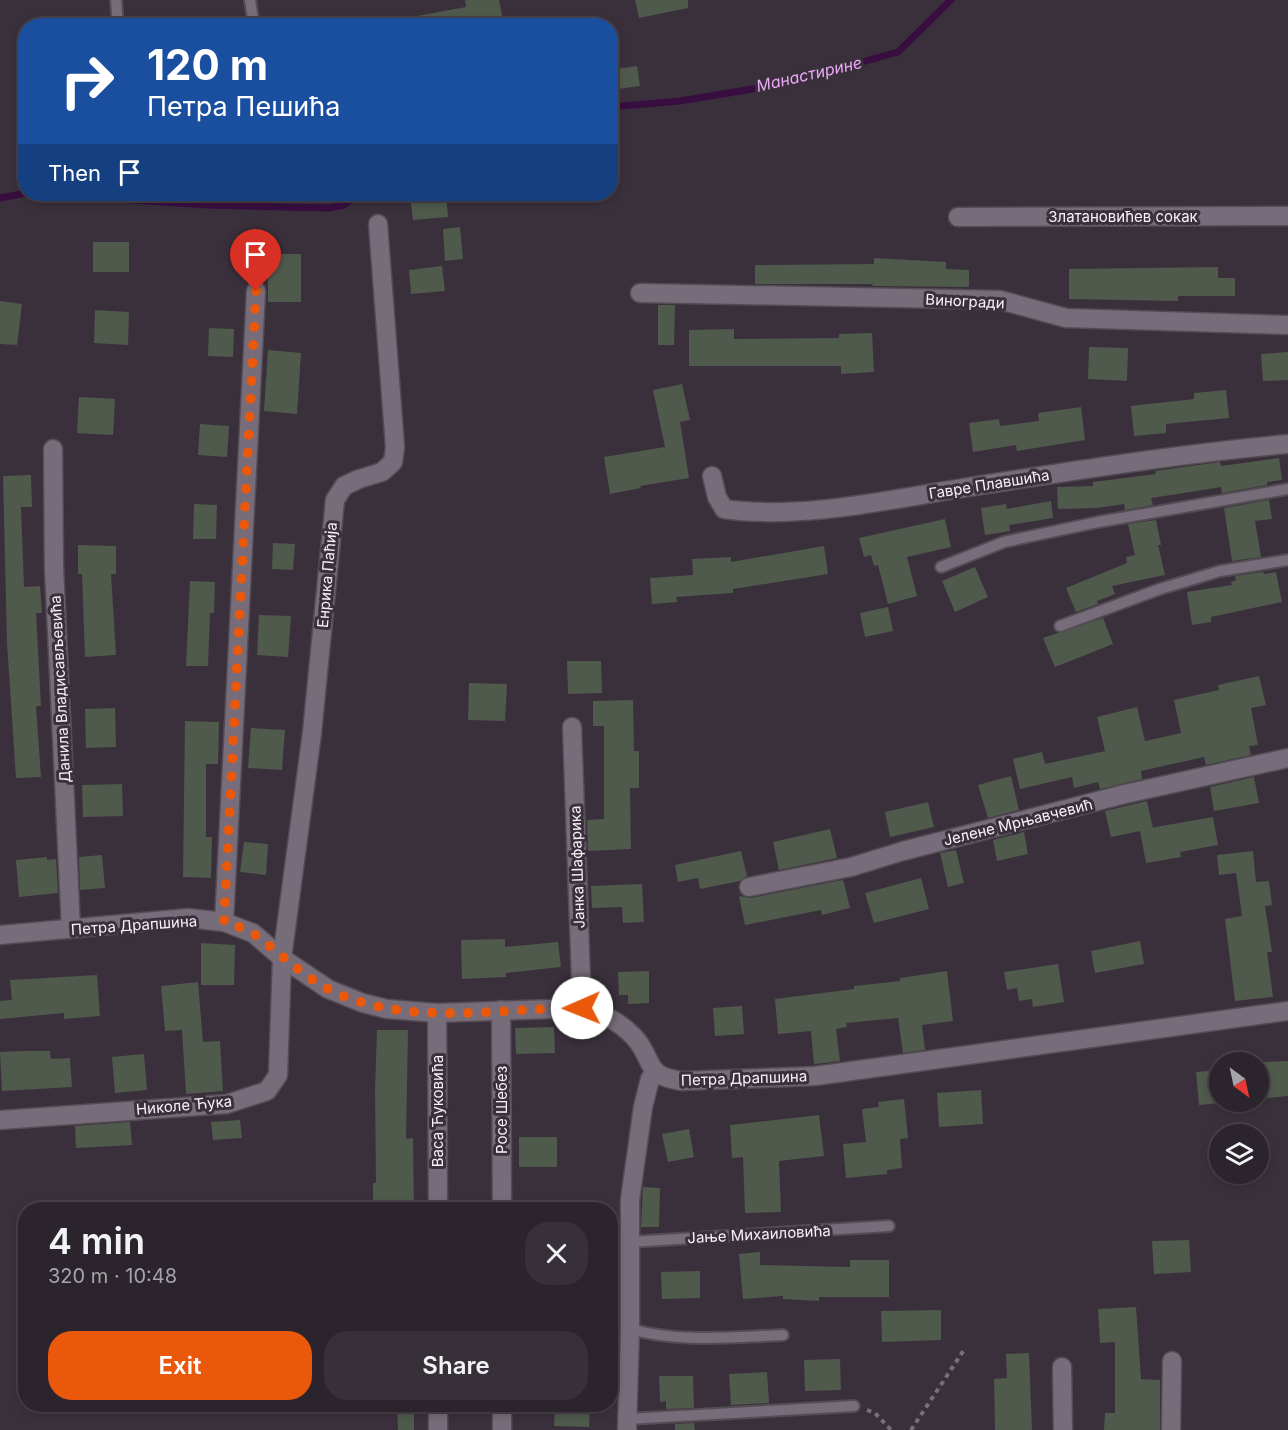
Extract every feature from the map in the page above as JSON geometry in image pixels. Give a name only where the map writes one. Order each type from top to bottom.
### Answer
[{"type":"street","name":"Златановићев сокак","points":[[958,217],[1288,216]]},
{"type":"street","name":"Енрика Паћија","points":[[282,958],[312,733],[335,500],[344,486],[382,472],[393,462],[395,447],[378,224]]},
{"type":"street","points":[[224,922],[256,291]]},
{"type":"street","name":"Виногради","points":[[640,293],[1000,300],[1066,318],[1288,325]]},
{"type":"street","name":"Гавре Плавшића","points":[[712,476],[717,497],[724,509],[752,513],[792,512],[1226,450],[1288,444]]},
{"type":"street","name":"Данила Владисављевића","points":[[53,449],[54,568],[71,929]]},
{"type":"street","name":"Јанка Шафарика","points":[[572,727],[582,1008]]},
{"type":"street","name":"Јелене Мрњавчевић","points":[[749,887],[851,867],[903,851],[1125,794],[1288,758]]},
{"type":"street","name":"Петра Драпшина","points":[[0,935],[188,918],[224,922],[253,933],[282,958],[328,989],[363,1003],[387,1009],[437,1013],[582,1008],[616,1020],[637,1041],[655,1072],[666,1079],[681,1082],[815,1076],[1288,1011]]},
{"type":"street","name":"Николе Ћука","points":[[0,1120],[227,1104],[267,1091],[278,1075],[282,958]]},
{"type":"street","name":"Росе Шебез","points":[[501,1010],[501,1202]]},
{"type":"street","name":"Васа Ћуковића","points":[[437,1013],[438,1202]]},
{"type":"street","points":[[627,1425],[630,1200],[633,1168],[647,1088],[655,1072]]},
{"type":"street","points":[[1171,1430],[1172,1361]]},
{"type":"street","points":[[1062,1367],[1064,1430]]},
{"type":"street","points":[[438,1412],[438,1430]]},
{"type":"street","points":[[502,1412],[502,1430]]},
{"type":"lane","points":[[116,0],[117,18]]},
{"type":"lane","points":[[250,0],[253,18]]},
{"type":"lane","points":[[940,567],[1004,542],[1098,522],[1288,489]]},
{"type":"lane","points":[[1060,626],[1170,586],[1220,571],[1288,560]]},
{"type":"lane","name":"Јање Михаиловића","points":[[629,1242],[889,1226]]},
{"type":"lane","points":[[630,1329],[654,1336],[674,1338],[783,1335]]},
{"type":"lane","points":[[627,1425],[854,1406]]},
{"type":"path","points":[[911,1430],[964,1350]]},
{"type":"path","points":[[854,1406],[875,1413],[891,1430]]},
{"type":"building","points":[[465,0],[499,0],[502,18],[412,18],[412,17],[466,7]]},
{"type":"building","points":[[635,0],[688,0],[688,8],[639,18]]},
{"type":"building","points":[[637,66],[640,86],[618,89],[618,69]]},
{"type":"building","points":[[411,201],[447,201],[448,217],[413,220]]},
{"type":"building","points":[[460,227],[463,259],[445,261],[443,229]]},
{"type":"building","points":[[93,242],[129,242],[129,272],[93,272]]},
{"type":"building","points":[[268,254],[301,254],[301,302],[268,302]]},
{"type":"building","points":[[874,258],[946,262],[946,269],[969,270],[969,287],[755,284],[755,265],[874,264]]},
{"type":"building","points":[[442,266],[445,291],[411,294],[409,270]]},
{"type":"building","points":[[1218,267],[1218,278],[1235,278],[1235,296],[1178,296],[1178,301],[1069,299],[1069,269]]},
{"type":"building","points":[[0,301],[22,304],[17,345],[0,344]]},
{"type":"building","points":[[658,305],[675,305],[674,345],[658,345]]},
{"type":"building","points":[[95,310],[129,312],[128,345],[94,343]]},
{"type":"building","points":[[209,328],[234,329],[233,357],[208,356]]},
{"type":"building","points":[[734,329],[734,339],[839,338],[839,334],[872,333],[874,372],[841,374],[841,366],[689,366],[689,330]]},
{"type":"building","points":[[1089,347],[1128,348],[1127,381],[1088,379]]},
{"type":"building","points":[[268,350],[301,353],[297,414],[264,411]]},
{"type":"building","points":[[1288,352],[1288,380],[1263,381],[1261,354]]},
{"type":"building","points":[[682,384],[690,420],[680,422],[689,478],[640,486],[641,488],[610,494],[604,457],[665,447],[653,390]]},
{"type":"building","points":[[1226,390],[1229,418],[1166,424],[1166,433],[1134,436],[1131,406],[1194,399],[1194,393]]},
{"type":"building","points":[[79,397],[115,399],[113,435],[77,433]]},
{"type":"building","points":[[1081,407],[1085,440],[1017,451],[1016,445],[973,452],[969,423],[999,419],[1000,426],[1039,421],[1038,413]]},
{"type":"building","points":[[200,424],[229,426],[227,457],[198,455]]},
{"type":"building","points":[[1279,458],[1282,480],[1267,482],[1267,485],[1222,493],[1221,487],[1151,498],[1153,505],[1125,510],[1124,504],[1097,508],[1058,509],[1057,487],[1093,486],[1093,482],[1156,474],[1155,471],[1220,462],[1221,466]]},
{"type":"building","points":[[31,475],[32,507],[21,507],[24,587],[40,586],[42,613],[36,613],[41,706],[36,706],[41,777],[16,778],[7,643],[3,476]]},
{"type":"building","points":[[1269,500],[1272,519],[1255,521],[1261,557],[1232,561],[1224,508]]},
{"type":"building","points":[[1051,501],[1053,518],[1009,525],[1010,531],[985,535],[981,508],[1006,504],[1007,509]]},
{"type":"building","points":[[194,504],[217,505],[216,539],[193,539]]},
{"type":"building","points":[[945,519],[951,547],[907,557],[917,596],[888,604],[878,565],[874,566],[871,555],[864,557],[859,538]]},
{"type":"building","points":[[1156,520],[1161,545],[1158,545],[1165,575],[1112,586],[1115,594],[1097,601],[1098,604],[1076,612],[1066,588],[1127,563],[1126,557],[1135,555],[1128,524]]},
{"type":"building","points":[[273,543],[295,544],[293,570],[272,569]]},
{"type":"building","points":[[78,545],[116,546],[116,574],[111,574],[116,655],[85,657],[82,574],[78,574]]},
{"type":"building","points":[[824,546],[828,574],[733,589],[733,593],[676,597],[677,602],[652,604],[650,578],[693,575],[692,559],[731,557],[731,562]]},
{"type":"building","points":[[975,567],[988,597],[955,612],[942,581]]},
{"type":"building","points":[[1263,572],[1264,574],[1276,572],[1282,602],[1211,617],[1211,622],[1192,625],[1187,592],[1232,585],[1231,582],[1236,580],[1235,576]]},
{"type":"building","points":[[190,581],[215,582],[214,613],[210,613],[208,666],[186,666]]},
{"type":"building","points":[[888,607],[893,631],[865,637],[860,613]]},
{"type":"building","points":[[259,615],[291,616],[288,657],[257,655]]},
{"type":"building","points":[[1103,618],[1113,644],[1055,667],[1043,638]]},
{"type":"building","points":[[567,661],[601,661],[602,693],[568,694]]},
{"type":"building","points":[[1259,676],[1266,705],[1251,708],[1258,745],[1249,746],[1251,755],[1206,765],[1204,757],[1141,771],[1142,779],[1100,789],[1098,782],[1074,788],[1072,777],[1020,789],[1013,759],[1042,752],[1045,764],[1105,751],[1097,717],[1137,707],[1145,741],[1181,733],[1174,700],[1219,690],[1218,685]]},
{"type":"building","points":[[469,683],[507,684],[505,721],[468,720]]},
{"type":"building","points":[[633,700],[634,751],[639,751],[639,788],[630,788],[631,849],[588,851],[587,820],[604,819],[604,726],[593,726],[593,701]]},
{"type":"building","points":[[115,708],[116,747],[86,748],[85,709]]},
{"type":"building","points":[[185,721],[219,722],[218,764],[206,764],[206,837],[212,837],[211,878],[183,877]]},
{"type":"building","points":[[251,728],[285,730],[282,770],[248,768]]},
{"type":"building","points":[[1011,776],[1019,810],[988,818],[978,785]]},
{"type":"building","points":[[1254,777],[1259,803],[1214,811],[1210,787]]},
{"type":"building","points":[[122,784],[123,816],[83,817],[82,785]]},
{"type":"building","points":[[1147,801],[1153,827],[1213,817],[1218,845],[1180,852],[1181,857],[1146,863],[1140,831],[1111,837],[1105,811]]},
{"type":"building","points":[[928,802],[934,827],[890,837],[885,812]]},
{"type":"building","points":[[830,829],[837,858],[779,870],[773,842]]},
{"type":"building","points":[[1024,832],[1028,854],[997,861],[993,840]]},
{"type":"building","points":[[244,842],[268,844],[266,875],[240,872]]},
{"type":"building","points":[[956,850],[964,883],[948,887],[940,853]]},
{"type":"building","points":[[741,851],[747,876],[740,881],[700,889],[698,878],[678,882],[675,865]]},
{"type":"building","points":[[1253,851],[1256,882],[1269,881],[1272,905],[1265,906],[1272,952],[1267,952],[1273,997],[1235,1001],[1225,919],[1242,916],[1236,873],[1219,875],[1217,855]]},
{"type":"building","points":[[102,855],[105,888],[80,890],[79,857]]},
{"type":"building","points":[[47,857],[47,860],[56,859],[58,893],[19,897],[16,860]]},
{"type":"building","points":[[921,878],[929,909],[874,923],[865,893]]},
{"type":"building","points":[[842,880],[850,908],[822,915],[821,910],[745,925],[739,896],[751,898]]},
{"type":"building","points":[[642,884],[644,922],[623,923],[622,907],[592,908],[591,886]]},
{"type":"building","points":[[505,939],[505,947],[558,942],[561,967],[506,973],[506,977],[462,979],[461,940]]},
{"type":"building","points":[[1140,941],[1144,964],[1095,973],[1091,951]]},
{"type":"building","points":[[201,943],[235,945],[234,985],[201,985]]},
{"type":"building","points":[[1058,964],[1064,1002],[1033,1007],[1032,999],[1019,1001],[1017,988],[1007,990],[1004,972]]},
{"type":"building","points":[[649,971],[649,1003],[628,1004],[628,995],[619,995],[618,972]]},
{"type":"building","points":[[947,971],[953,1021],[922,1025],[925,1050],[903,1053],[898,1018],[846,1023],[847,1027],[836,1029],[840,1061],[814,1064],[811,1031],[778,1034],[775,999],[854,989],[854,986],[900,981],[900,978]]},
{"type":"building","points":[[97,975],[100,1016],[64,1019],[64,1013],[0,1019],[0,1001],[12,1000],[10,980]]},
{"type":"building","points":[[198,982],[203,1042],[220,1041],[223,1091],[186,1094],[182,1030],[165,1031],[161,986]]},
{"type":"building","points":[[742,1006],[744,1034],[715,1036],[713,1008]]},
{"type":"building","points":[[554,1027],[555,1053],[516,1054],[515,1028]]},
{"type":"building","points":[[377,1030],[408,1030],[406,1139],[413,1138],[414,1202],[373,1202],[373,1183],[376,1183]]},
{"type":"building","points":[[50,1051],[51,1059],[70,1058],[72,1087],[2,1091],[0,1052]]},
{"type":"building","points":[[144,1054],[147,1090],[115,1093],[112,1057]]},
{"type":"building","points":[[1288,1061],[1288,1096],[1269,1098],[1269,1062]]},
{"type":"building","points":[[1209,1071],[1209,1104],[1199,1105],[1196,1072]]},
{"type":"building","points":[[981,1090],[983,1124],[939,1127],[937,1093]]},
{"type":"building","points":[[904,1099],[908,1138],[900,1139],[902,1168],[887,1170],[887,1174],[846,1178],[843,1144],[866,1142],[862,1109],[879,1107],[878,1102]]},
{"type":"building","points":[[819,1115],[824,1156],[779,1161],[781,1212],[745,1213],[743,1157],[732,1158],[730,1125]]},
{"type":"building","points":[[240,1120],[242,1138],[213,1140],[211,1122]]},
{"type":"building","points":[[130,1122],[132,1145],[76,1148],[75,1126]]},
{"type":"building","points":[[689,1129],[694,1157],[668,1162],[662,1134]]},
{"type":"building","points":[[519,1137],[557,1137],[557,1167],[519,1167]]},
{"type":"building","points":[[643,1187],[660,1188],[659,1227],[641,1227]]},
{"type":"building","points":[[1189,1240],[1191,1272],[1154,1274],[1152,1241]]},
{"type":"building","points":[[760,1252],[760,1265],[850,1267],[850,1260],[889,1260],[889,1297],[819,1297],[819,1301],[783,1299],[783,1296],[743,1299],[739,1254]]},
{"type":"building","points":[[700,1271],[700,1298],[662,1299],[661,1272]]},
{"type":"building","points":[[1136,1307],[1141,1379],[1160,1380],[1160,1430],[1104,1430],[1105,1413],[1115,1413],[1115,1342],[1100,1343],[1098,1309]]},
{"type":"building","points":[[941,1310],[941,1340],[882,1342],[881,1311]]},
{"type":"building","points":[[1029,1353],[1032,1430],[995,1430],[994,1379],[1007,1378],[1006,1354]]},
{"type":"building","points":[[840,1359],[841,1390],[805,1391],[804,1360]]},
{"type":"building","points":[[767,1372],[769,1403],[731,1405],[729,1374]]},
{"type":"building","points":[[659,1376],[693,1376],[694,1408],[666,1409],[666,1401],[660,1402]]},
{"type":"building","points":[[397,1412],[414,1412],[414,1430],[398,1430]]},
{"type":"building","points":[[555,1412],[590,1412],[589,1427],[554,1426]]},
{"type":"building","points":[[694,1423],[695,1430],[675,1430],[675,1424]]},
{"type":"waterway","name":"Манастирине","points":[[618,106],[680,101],[783,84],[898,52],[951,0]]},
{"type":"waterway","name":"Манастирине","points":[[0,198],[18,195]]},
{"type":"waterway","name":"Манастирине","points":[[147,201],[328,208],[344,205],[349,201]]},
{"type":"route","points":[[256,291],[224,922],[253,933],[282,958],[328,989],[363,1003],[387,1009],[437,1013],[582,1008]]}]
